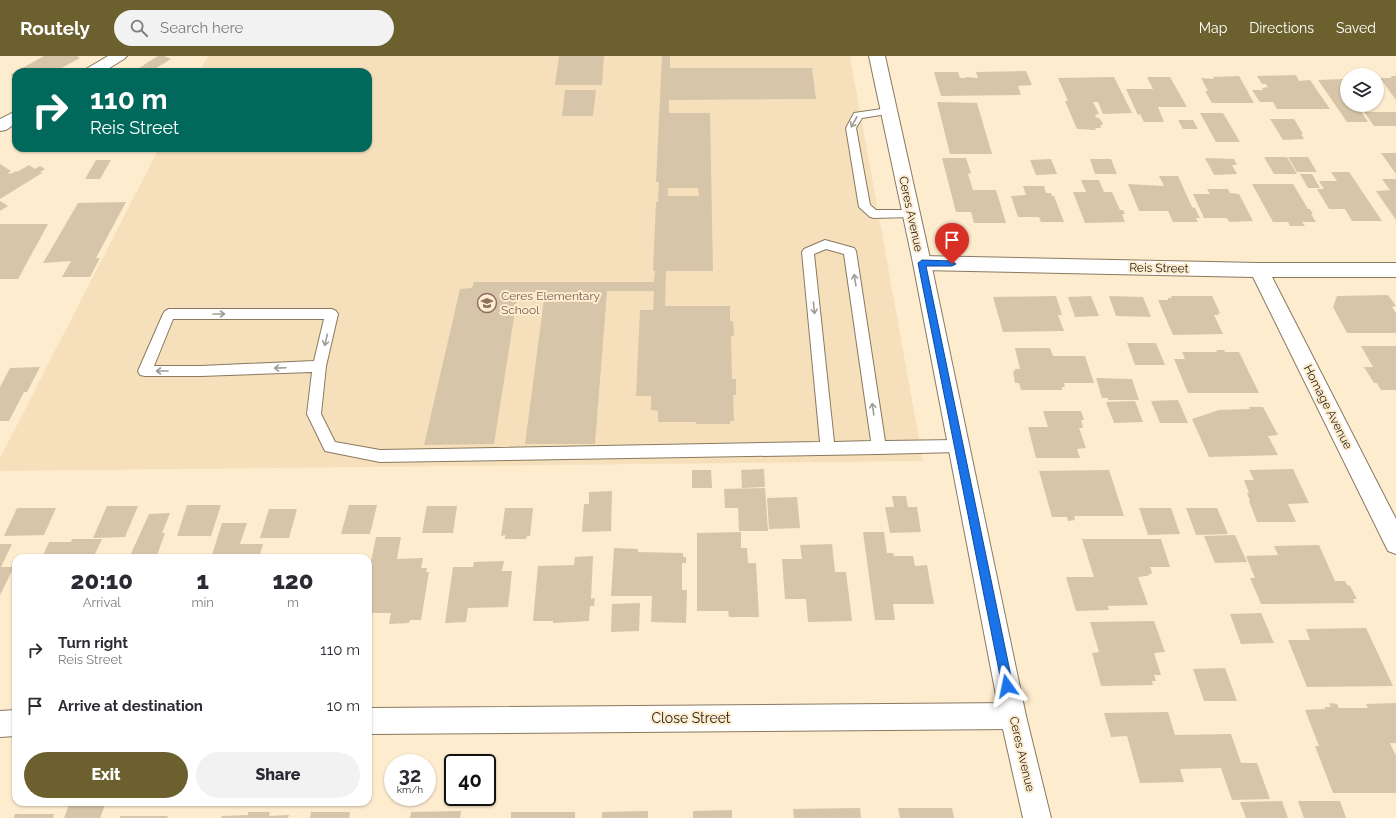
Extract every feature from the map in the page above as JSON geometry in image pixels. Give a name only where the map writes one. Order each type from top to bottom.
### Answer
[{"type":"street","points":[[99,68],[119,56]]},
{"type":"street","name":"Ceres Avenue","points":[[877,56],[922,263],[1013,716],[1037,818]]},
{"type":"street","points":[[0,126],[12,118]]},
{"type":"street","name":"Reis Street","points":[[922,263],[1259,270],[1396,270]]},
{"type":"street","name":"Homage Avenue","points":[[1259,270],[1396,543]]},
{"type":"street","name":"Close Street","points":[[372,721],[1013,716]]},
{"type":"street","points":[[0,724],[12,724]]},
{"type":"lane","points":[[889,111],[858,115],[851,128],[865,207],[874,214],[911,213]]},
{"type":"lane","points":[[828,448],[808,252],[825,244],[850,251],[879,448]]},
{"type":"lane","points":[[319,366],[202,371],[145,371],[168,314],[332,314],[319,366],[314,414],[330,447],[380,456],[958,446]]},
{"type":"shaded area","name":"Ceres Elementary School","points":[[208,56],[850,56],[923,461],[0,471],[0,458],[157,152],[372,152],[372,68],[201,68]]},
{"type":"building","points":[[44,56],[77,56],[80,58],[61,68],[23,68]]},
{"type":"building","points":[[158,56],[164,56],[171,59],[156,68],[139,68]]},
{"type":"building","points":[[559,56],[604,56],[602,85],[555,85]]},
{"type":"building","points":[[662,56],[670,56],[670,68],[812,68],[816,99],[669,100],[669,113],[710,113],[713,271],[666,271],[665,306],[730,306],[730,321],[733,321],[734,336],[731,336],[732,379],[736,379],[736,395],[733,395],[734,421],[730,421],[730,424],[658,422],[658,411],[651,410],[651,396],[636,396],[640,310],[653,310],[654,291],[607,291],[595,444],[525,444],[545,292],[518,292],[494,444],[424,445],[460,289],[472,288],[474,282],[654,282],[655,271],[653,271],[656,202],[658,202],[659,182],[656,182]],"holes":[[[668,188],[698,188],[699,196],[668,196]]]},
{"type":"building","points":[[1026,71],[1032,85],[1018,86],[1021,95],[941,96],[934,72],[958,72],[960,78],[978,78],[976,72]]},
{"type":"building","points":[[1296,75],[1299,81],[1310,80],[1330,109],[1277,109],[1273,102],[1260,102],[1252,90],[1263,90],[1262,88],[1268,87],[1266,84],[1262,84],[1257,76]]},
{"type":"building","points":[[1239,76],[1254,103],[1212,103],[1205,91],[1208,91],[1201,78],[1214,79],[1213,77]]},
{"type":"building","points":[[1390,76],[1396,76],[1396,100],[1384,84],[1384,78],[1392,78]]},
{"type":"building","points":[[1114,77],[1132,113],[1103,114],[1098,102],[1093,102],[1099,114],[1095,115],[1103,124],[1100,126],[1101,128],[1095,128],[1096,130],[1077,129],[1065,101],[1068,101],[1058,78]]},
{"type":"building","points":[[1147,77],[1170,77],[1187,107],[1158,107],[1164,122],[1144,122],[1140,114],[1138,115],[1126,89],[1153,89]]},
{"type":"building","points":[[1340,79],[1340,112],[1318,80]]},
{"type":"building","points":[[565,90],[596,90],[593,116],[562,116]]},
{"type":"building","points":[[937,102],[977,103],[992,154],[950,154]]},
{"type":"building","points":[[1340,112],[1362,112],[1368,122],[1347,122]]},
{"type":"building","points":[[1364,112],[1396,112],[1396,126],[1374,126]]},
{"type":"building","points":[[1200,113],[1223,113],[1240,142],[1216,142]]},
{"type":"building","points":[[1270,119],[1294,119],[1303,134],[1301,134],[1304,139],[1283,140]]},
{"type":"building","points":[[1178,120],[1193,120],[1198,129],[1183,129]]},
{"type":"building","points":[[1381,153],[1396,153],[1396,174]]},
{"type":"building","points":[[1264,157],[1287,157],[1297,174],[1274,174]]},
{"type":"building","points":[[1288,157],[1308,157],[1317,172],[1297,172]]},
{"type":"building","points":[[942,158],[966,158],[971,173],[968,174],[973,190],[996,190],[1006,223],[974,223],[971,212],[956,212]]},
{"type":"building","points":[[1205,158],[1234,159],[1237,165],[1232,165],[1237,174],[1214,175]]},
{"type":"building","points":[[1051,159],[1057,174],[1036,175],[1030,160]]},
{"type":"building","points":[[1090,159],[1111,159],[1117,174],[1095,174]]},
{"type":"building","points":[[96,160],[111,160],[100,179],[85,179]]},
{"type":"building","points":[[0,164],[11,171],[8,173],[10,174],[29,165],[35,169],[40,166],[45,169],[40,172],[42,173],[0,199]]},
{"type":"building","points":[[1331,172],[1349,172],[1382,221],[1352,221],[1345,209],[1329,209],[1317,189],[1324,189],[1319,181],[1337,181]]},
{"type":"building","points":[[1300,174],[1312,174],[1320,188],[1308,188]]},
{"type":"building","points":[[1159,176],[1178,176],[1192,207],[1195,208],[1200,218],[1196,218],[1198,222],[1173,222],[1168,211],[1139,211],[1128,184],[1164,186]]},
{"type":"building","points":[[1382,179],[1396,179],[1396,220],[1376,191],[1390,190]]},
{"type":"building","points":[[1081,180],[1099,180],[1104,192],[1112,192],[1120,210],[1123,210],[1125,214],[1122,214],[1125,222],[1085,223],[1073,192],[1086,192]]},
{"type":"building","points":[[1252,184],[1293,184],[1308,209],[1310,209],[1316,222],[1302,222],[1305,226],[1290,226],[1288,222],[1273,222]]},
{"type":"building","points":[[1023,186],[1044,186],[1046,193],[1051,193],[1052,196],[1054,196],[1064,222],[1041,222],[1039,217],[1018,217],[1011,196],[1026,195]]},
{"type":"building","points":[[1207,189],[1228,189],[1230,193],[1239,194],[1253,221],[1230,222],[1226,218],[1204,218],[1193,194],[1210,194]]},
{"type":"building","points":[[0,201],[8,206],[0,211]]},
{"type":"building","points":[[126,202],[96,258],[100,258],[90,277],[62,277],[71,261],[43,263],[78,203]]},
{"type":"building","points":[[0,224],[48,224],[18,279],[0,279]]},
{"type":"building","points":[[1388,295],[1396,306],[1392,307],[1396,313],[1396,333],[1347,333],[1333,307],[1337,296]]},
{"type":"building","points":[[1056,296],[1062,315],[1058,315],[1064,331],[1003,332],[993,297]]},
{"type":"building","points":[[1091,296],[1099,316],[1075,317],[1068,297]]},
{"type":"building","points":[[1109,296],[1143,297],[1151,317],[1116,316]]},
{"type":"building","points":[[1171,296],[1212,296],[1220,313],[1218,313],[1219,315],[1214,315],[1223,334],[1173,335],[1158,300],[1168,300],[1168,298],[1172,298]]},
{"type":"building","points":[[1127,343],[1156,343],[1165,365],[1135,365]]},
{"type":"building","points":[[1361,346],[1396,346],[1396,390],[1381,390],[1377,383],[1374,383],[1364,367],[1373,367]]},
{"type":"building","points":[[1015,348],[1050,348],[1053,356],[1085,356],[1094,383],[1064,383],[1065,387],[1062,387],[1062,390],[1021,390],[1019,383],[1015,383],[1013,371],[1015,371],[1015,369],[1020,369]]},
{"type":"building","points":[[1216,350],[1224,350],[1225,352],[1239,352],[1259,393],[1188,393],[1174,359],[1185,359],[1182,352],[1217,352]]},
{"type":"building","points":[[40,367],[27,392],[24,392],[9,421],[0,421],[0,387],[10,368]]},
{"type":"building","points":[[1096,378],[1132,379],[1139,400],[1108,400],[1108,398],[1102,398]]},
{"type":"building","points":[[1178,400],[1188,423],[1160,423],[1151,401]]},
{"type":"building","points":[[1135,401],[1143,422],[1114,423],[1106,402]]},
{"type":"building","points":[[1249,407],[1263,407],[1278,435],[1268,436],[1278,455],[1209,457],[1192,419],[1219,410],[1250,409]]},
{"type":"building","points":[[1043,411],[1081,411],[1084,420],[1081,420],[1083,428],[1079,428],[1086,448],[1077,449],[1080,458],[1036,458],[1028,427],[1048,427]]},
{"type":"building","points":[[764,469],[765,487],[742,488],[741,470]]},
{"type":"building","points":[[1293,469],[1309,503],[1288,504],[1296,522],[1257,522],[1249,501],[1247,493],[1249,493],[1244,480],[1254,480],[1249,470]]},
{"type":"building","points":[[692,470],[711,470],[712,488],[692,488]]},
{"type":"building","points":[[1109,470],[1124,516],[1074,516],[1075,520],[1068,521],[1067,517],[1052,517],[1039,471]]},
{"type":"building","points":[[765,488],[768,531],[739,531],[738,508],[725,508],[724,489]]},
{"type":"building","points":[[612,491],[611,531],[582,532],[584,504],[589,504],[589,492]]},
{"type":"building","points":[[892,496],[906,496],[908,507],[917,507],[921,532],[890,533],[885,507],[894,507]]},
{"type":"building","points":[[797,497],[800,528],[769,529],[767,498]]},
{"type":"building","points":[[187,505],[221,505],[211,536],[177,536]]},
{"type":"building","points":[[349,505],[377,505],[370,534],[341,534]]},
{"type":"building","points":[[107,506],[138,506],[125,537],[93,538]]},
{"type":"building","points":[[427,506],[457,506],[453,533],[422,533]]},
{"type":"building","points":[[17,508],[56,508],[44,535],[4,536]]},
{"type":"building","points":[[505,508],[533,508],[530,536],[527,536],[526,539],[505,539],[505,535],[501,536]]},
{"type":"building","points":[[1139,508],[1171,508],[1180,534],[1148,535]]},
{"type":"building","points":[[1186,508],[1217,508],[1228,534],[1196,535]]},
{"type":"building","points":[[269,509],[297,509],[289,538],[260,538]]},
{"type":"building","points":[[170,513],[162,533],[165,533],[157,554],[131,554],[149,514]]},
{"type":"building","points":[[222,523],[247,523],[240,544],[263,544],[260,554],[212,554]]},
{"type":"building","points":[[741,532],[741,548],[747,548],[748,563],[756,563],[759,617],[729,617],[728,611],[697,611],[697,533]]},
{"type":"building","points":[[863,532],[884,532],[887,553],[893,553],[894,556],[913,556],[915,566],[927,565],[934,604],[893,604],[895,620],[875,620]]},
{"type":"building","points":[[1235,535],[1247,562],[1215,563],[1204,536]]},
{"type":"building","points":[[376,537],[401,537],[397,559],[423,558],[421,568],[427,568],[426,572],[429,572],[421,620],[410,620],[409,623],[389,624],[391,613],[372,613],[372,556]]},
{"type":"building","points":[[72,539],[102,539],[95,554],[44,554],[49,542],[71,542]]},
{"type":"building","points":[[1082,539],[1161,539],[1170,567],[1150,567],[1152,573],[1147,576],[1138,577],[1148,605],[1108,606],[1109,610],[1076,611],[1066,577],[1094,577]]},
{"type":"building","points":[[0,544],[12,544],[1,567],[12,567],[12,571],[0,595]]},
{"type":"building","points":[[832,544],[835,572],[846,572],[852,621],[808,622],[806,599],[785,599],[782,559],[802,559],[800,545]]},
{"type":"building","points":[[1319,545],[1335,581],[1345,581],[1347,585],[1350,586],[1357,599],[1353,599],[1355,603],[1261,604],[1250,578],[1255,578],[1246,556],[1278,555],[1274,546]]},
{"type":"building","points":[[614,548],[638,549],[638,552],[683,553],[683,557],[686,557],[686,563],[682,563],[682,590],[687,590],[686,623],[651,622],[652,596],[611,596]]},
{"type":"building","points":[[593,556],[591,599],[595,598],[594,606],[590,606],[589,621],[553,623],[553,621],[533,621],[538,566],[574,565],[575,557]]},
{"type":"building","points":[[504,561],[502,571],[512,571],[508,607],[468,608],[466,622],[445,623],[453,567],[473,567],[474,562]]},
{"type":"building","points":[[640,603],[639,631],[611,632],[612,604]]},
{"type":"building","points":[[1261,613],[1274,643],[1241,644],[1230,614]]},
{"type":"building","points":[[1154,621],[1165,652],[1154,653],[1161,675],[1154,675],[1156,681],[1152,681],[1153,685],[1101,686],[1092,653],[1099,652],[1090,622]]},
{"type":"building","points":[[1366,628],[1393,686],[1307,687],[1288,640],[1310,640],[1306,629]]},
{"type":"building","points":[[1225,668],[1237,701],[1204,701],[1193,669]]},
{"type":"building","points":[[1329,703],[1337,704],[1339,708],[1368,708],[1366,704],[1396,703],[1396,743],[1390,743],[1396,756],[1396,793],[1333,793],[1315,746],[1319,746],[1305,710],[1325,709],[1325,707],[1331,707]]},
{"type":"building","points":[[1168,712],[1175,735],[1231,734],[1241,763],[1257,763],[1270,799],[1232,800],[1221,768],[1180,769],[1184,782],[1140,783],[1127,736],[1111,737],[1104,713]]},
{"type":"building","points":[[1282,801],[1288,818],[1246,818],[1240,802]]},
{"type":"building","points":[[1298,801],[1340,801],[1346,818],[1304,818]]},
{"type":"building","points":[[68,806],[104,806],[100,818],[64,818]]},
{"type":"building","points":[[860,808],[861,818],[794,818],[793,809]]},
{"type":"building","points":[[898,808],[952,808],[954,818],[900,818]]},
{"type":"building","points":[[732,810],[732,818],[693,818],[693,811]]},
{"type":"building","points":[[461,811],[460,818],[410,818],[411,812]]},
{"type":"building","points":[[648,811],[648,818],[602,818],[602,812]]},
{"type":"building","points":[[248,812],[270,812],[269,816],[289,815],[288,818],[221,818],[222,816],[248,815]]},
{"type":"building","points":[[311,812],[350,812],[349,818],[310,818]]},
{"type":"building","points":[[511,812],[575,812],[575,818],[511,818]]},
{"type":"building","points":[[15,814],[54,814],[53,818],[14,818]]},
{"type":"building","points":[[120,816],[168,816],[167,818],[120,818]]},
{"type":"place","name":"Ceres Elementary School","points":[[487,303]]},
{"type":"route","points":[[952,264],[922,263],[1007,686]]}]
